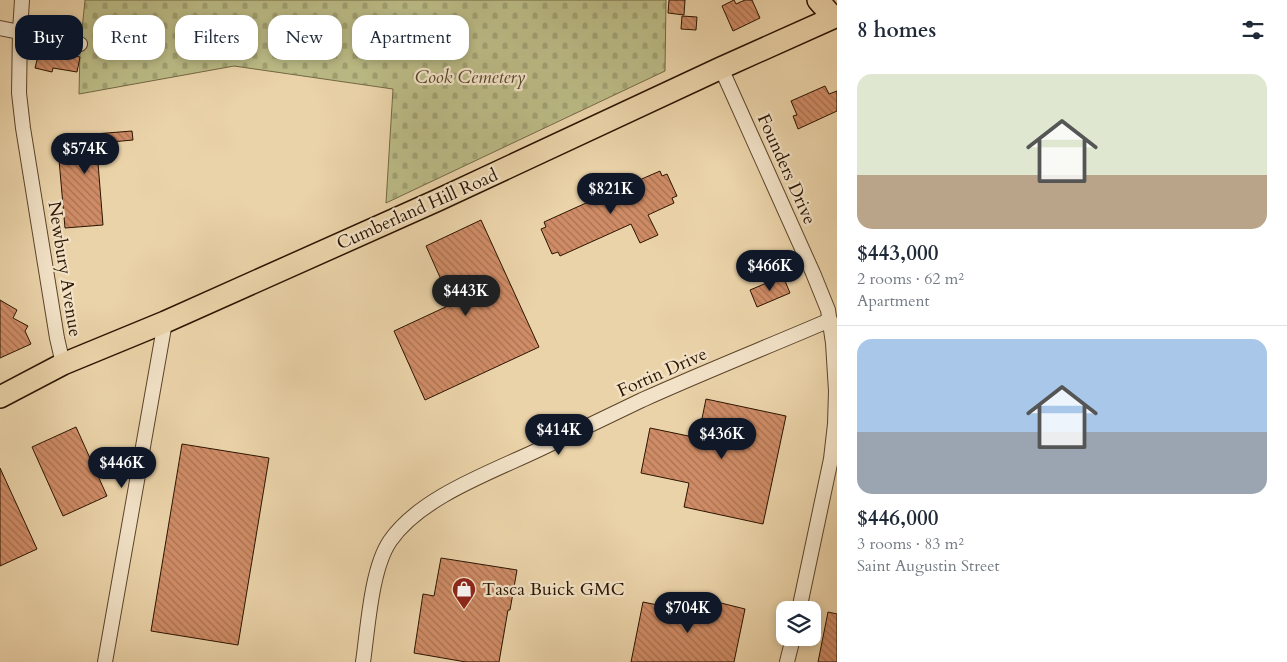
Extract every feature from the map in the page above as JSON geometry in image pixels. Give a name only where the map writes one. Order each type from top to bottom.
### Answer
[{"type":"main road","points":[[818,0],[836,12]]},
{"type":"main road","name":"Cumberland Hill Road","points":[[0,397],[63,364],[165,322],[438,200],[721,68],[836,12]]},
{"type":"street","name":"Newbury Avenue","points":[[21,15],[22,0]]},
{"type":"street","points":[[0,28],[15,30]]},
{"type":"street","name":"Newbury Avenue","points":[[20,60],[19,93],[22,128],[56,338],[63,364]]},
{"type":"street","name":"Founders Drive","points":[[721,68],[813,273],[828,310],[830,320],[836,391],[835,424],[828,479],[801,601]]},
{"type":"street","name":"Fortin Drive","points":[[363,662],[376,576],[380,562],[389,542],[418,512],[466,484],[641,401],[830,320]]},
{"type":"street","points":[[105,662],[110,645],[165,322]]},
{"type":"street","points":[[787,662],[791,646]]},
{"type":"green space","name":"Cook Cemetery","points":[[85,0],[666,0],[665,71],[386,203],[393,89],[234,66],[79,94],[80,60],[83,60]]},
{"type":"building","points":[[669,0],[685,0],[684,15],[668,13]]},
{"type":"building","points":[[734,0],[736,4],[745,0],[752,0],[760,18],[733,31],[722,6]]},
{"type":"building","points":[[682,16],[697,17],[696,30],[681,29]]},
{"type":"building","points":[[37,60],[79,60],[77,72],[53,68],[52,72],[35,68]]},
{"type":"building","points":[[825,86],[829,94],[837,91],[837,111],[798,129],[793,116],[797,115],[791,101]]},
{"type":"building","points":[[132,131],[133,140],[111,142],[112,162],[98,163],[103,225],[65,228],[57,137]]},
{"type":"building","points":[[660,171],[662,176],[667,174],[677,196],[672,198],[674,203],[648,215],[658,235],[640,243],[631,224],[560,256],[558,252],[552,254],[541,229],[546,227],[544,222]]},
{"type":"building","points":[[481,220],[539,347],[425,400],[394,331],[452,304],[426,246]]},
{"type":"building","points":[[783,276],[790,293],[757,307],[750,290]]},
{"type":"building","points":[[0,300],[17,310],[13,318],[28,326],[25,331],[31,344],[0,358]]},
{"type":"building","points":[[706,399],[786,416],[763,524],[684,507],[689,483],[641,473],[650,428],[698,438]]},
{"type":"building","points":[[76,427],[107,496],[63,516],[32,447]]},
{"type":"building","points":[[182,444],[269,458],[238,645],[151,631]]},
{"type":"building","points":[[0,468],[37,549],[0,566]]},
{"type":"building","name":"Tasca Buick GMC","points":[[441,558],[517,570],[499,662],[466,662],[414,653],[423,594],[434,596]]},
{"type":"building","points":[[705,599],[745,609],[734,662],[631,662],[643,602],[701,614]]},
{"type":"building","points":[[828,612],[837,614],[837,662],[818,662]]},
{"type":"place","name":"Tasca Buick GMC","points":[[464,610]]}]
